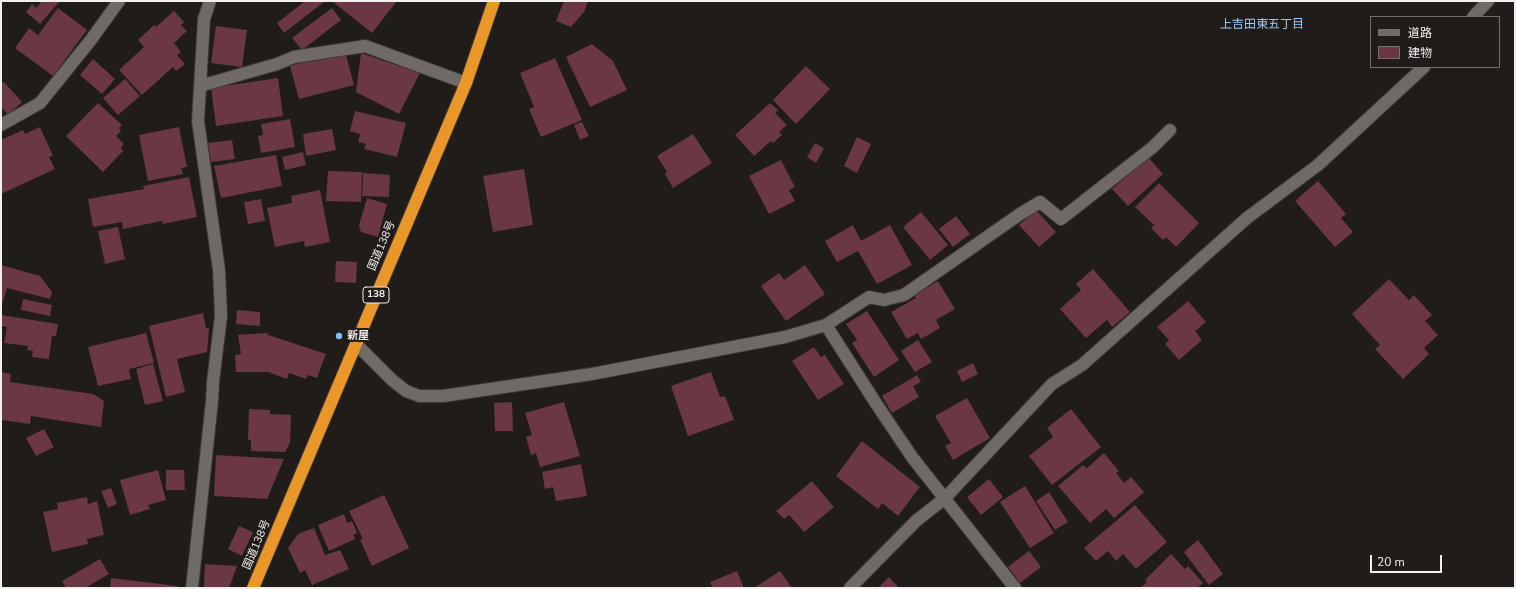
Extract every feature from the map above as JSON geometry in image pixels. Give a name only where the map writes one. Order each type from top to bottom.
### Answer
[{"type":"highway","name":"国道138号","points":[[254,588],[466,83],[494,1]]},
{"type":"street","points":[[1,126],[40,103],[90,41],[119,1]]},
{"type":"street","points":[[192,588],[221,316],[219,270],[198,121],[204,19],[210,1]]},
{"type":"street","points":[[1474,16],[1488,1]]},
{"type":"street","points":[[200,86],[277,64],[294,57],[365,46],[466,83]]},
{"type":"street","points":[[850,588],[916,521],[945,498],[1052,384],[1082,365],[1247,218],[1318,165],[1423,68]]},
{"type":"street","points":[[356,344],[392,380],[406,391],[419,396],[443,396],[600,373],[785,337],[826,325],[869,297],[884,300],[904,295],[1020,214],[1040,202],[1061,219],[1153,147],[1170,130]]},
{"type":"street","points":[[826,325],[912,457],[1015,588]]},
{"type":"building","points":[[42,1],[60,1],[40,24],[26,12],[32,4],[36,8]]},
{"type":"building","points":[[305,1],[324,2],[284,33],[277,23]]},
{"type":"building","points":[[397,1],[372,33],[333,2]]},
{"type":"building","points":[[564,1],[588,1],[584,12],[571,27],[556,21]]},
{"type":"building","points":[[58,8],[87,30],[53,76],[15,48],[29,28],[38,35]]},
{"type":"building","points":[[332,8],[341,20],[302,50],[292,38]]},
{"type":"building","points":[[174,11],[184,22],[181,25],[187,31],[174,43],[181,52],[177,55],[185,64],[176,71],[173,67],[142,95],[119,70],[144,47],[138,40],[154,25],[156,27]]},
{"type":"building","points":[[216,26],[247,30],[242,67],[211,63]]},
{"type":"building","points":[[592,44],[613,61],[627,90],[590,107],[566,57]]},
{"type":"building","points":[[345,51],[354,85],[299,99],[290,66]]},
{"type":"building","points":[[361,53],[420,73],[399,114],[356,92]]},
{"type":"building","points":[[555,58],[582,120],[541,137],[529,109],[534,107],[520,73]]},
{"type":"building","points":[[93,59],[115,79],[102,94],[80,75]]},
{"type":"building","points":[[806,66],[830,89],[796,124],[773,100]]},
{"type":"building","points":[[278,78],[283,116],[216,126],[211,88]]},
{"type":"building","points":[[125,79],[140,96],[118,115],[103,98]]},
{"type":"building","points":[[4,82],[22,102],[8,115],[3,109],[1,110],[1,84]]},
{"type":"building","points":[[98,103],[122,125],[119,128],[121,131],[116,136],[124,144],[121,148],[123,151],[103,172],[66,136]]},
{"type":"building","points":[[770,103],[778,110],[775,113],[787,125],[779,132],[782,135],[773,143],[771,141],[754,156],[735,135]]},
{"type":"building","points":[[355,111],[406,123],[397,157],[364,149],[366,144],[358,142],[360,134],[350,131]]},
{"type":"building","points":[[290,119],[295,147],[261,153],[258,136],[263,135],[261,124]]},
{"type":"building","points":[[582,122],[589,136],[580,140],[574,125]]},
{"type":"building","points":[[40,127],[53,156],[49,157],[55,169],[1,194],[1,151],[3,150],[1,140],[23,130],[25,134]]},
{"type":"building","points":[[179,127],[187,167],[181,168],[183,174],[148,181],[139,135]]},
{"type":"building","points":[[332,129],[336,150],[306,156],[303,134]]},
{"type":"building","points":[[693,134],[712,163],[673,188],[665,174],[667,172],[657,156]]},
{"type":"building","points":[[857,137],[871,144],[857,173],[844,166]]},
{"type":"building","points":[[232,140],[235,159],[211,162],[208,143]]},
{"type":"building","points":[[815,143],[824,148],[816,163],[807,157]]},
{"type":"building","points":[[303,152],[306,165],[285,170],[282,157]]},
{"type":"building","points":[[276,155],[282,186],[221,198],[214,166]]},
{"type":"building","points":[[1148,157],[1163,174],[1128,206],[1112,189]]},
{"type":"building","points":[[781,160],[795,187],[789,190],[795,201],[769,214],[749,176]]},
{"type":"building","points":[[524,169],[533,225],[493,232],[483,176]]},
{"type":"building","points":[[328,171],[362,172],[361,202],[326,201]]},
{"type":"building","points":[[363,173],[390,175],[389,197],[362,196]]},
{"type":"building","points":[[189,177],[197,217],[163,224],[162,221],[123,229],[122,222],[93,227],[88,199],[144,189],[143,186]]},
{"type":"building","points":[[1318,181],[1346,214],[1341,218],[1353,232],[1335,247],[1295,201]]},
{"type":"building","points":[[1159,183],[1199,223],[1176,247],[1166,237],[1163,240],[1151,228],[1154,225],[1135,207]]},
{"type":"building","points":[[320,190],[330,242],[305,247],[304,241],[275,247],[267,208],[292,203],[291,196]]},
{"type":"building","points":[[367,198],[387,204],[378,237],[361,232],[359,225]]},
{"type":"building","points":[[261,199],[265,221],[248,224],[244,202]]},
{"type":"building","points":[[1036,210],[1056,232],[1039,247],[1019,225]]},
{"type":"building","points":[[921,212],[948,245],[930,260],[903,227]]},
{"type":"building","points":[[956,216],[970,234],[953,247],[939,229]]},
{"type":"building","points":[[853,225],[861,241],[890,225],[912,265],[877,284],[858,251],[837,262],[825,241]]},
{"type":"building","points":[[118,227],[125,259],[105,264],[98,231]]},
{"type":"building","points":[[336,261],[357,262],[356,283],[335,282]]},
{"type":"building","points":[[1,265],[40,276],[52,292],[50,299],[7,288],[2,304]]},
{"type":"building","points":[[805,265],[825,294],[786,321],[761,286],[779,273],[784,280]]},
{"type":"building","points":[[1093,269],[1130,312],[1112,327],[1107,320],[1086,338],[1060,309],[1081,290],[1076,284]]},
{"type":"building","points":[[1389,279],[1409,300],[1414,295],[1432,315],[1425,321],[1438,335],[1424,348],[1429,354],[1403,379],[1375,349],[1380,345],[1352,314]]},
{"type":"building","points":[[938,281],[955,309],[936,320],[940,328],[921,339],[918,333],[907,339],[891,312],[916,298],[914,295]]},
{"type":"building","points":[[23,299],[52,305],[50,316],[21,310]]},
{"type":"building","points":[[1188,301],[1206,322],[1195,331],[1202,340],[1179,360],[1165,344],[1169,340],[1157,327]]},
{"type":"building","points":[[237,310],[260,312],[260,326],[236,324]]},
{"type":"building","points":[[867,311],[899,360],[874,377],[852,343],[857,340],[846,324]]},
{"type":"building","points":[[203,313],[206,328],[209,328],[207,352],[177,359],[185,392],[166,397],[149,326]]},
{"type":"building","points":[[1,315],[58,324],[56,336],[52,336],[49,359],[32,357],[33,351],[27,350],[28,346],[4,343],[7,327],[1,326]]},
{"type":"building","points":[[146,333],[154,363],[129,369],[131,379],[98,386],[88,347]]},
{"type":"building","points":[[267,333],[268,335],[326,354],[317,378],[308,375],[306,379],[289,373],[287,379],[268,372],[236,372],[235,355],[241,354],[238,335]]},
{"type":"building","points":[[918,340],[932,362],[915,372],[901,351]]},
{"type":"building","points":[[814,347],[821,357],[825,355],[844,384],[818,400],[792,361]]},
{"type":"building","points":[[973,363],[978,374],[962,382],[957,371]]},
{"type":"building","points":[[153,364],[163,401],[145,405],[136,369]]},
{"type":"building","points":[[1,372],[11,374],[10,382],[93,394],[104,401],[101,427],[31,416],[30,424],[1,420]]},
{"type":"building","points":[[711,372],[720,397],[725,396],[734,420],[688,436],[671,386]]},
{"type":"building","points":[[917,375],[921,382],[913,386],[919,397],[892,413],[882,396]]},
{"type":"building","points":[[967,398],[990,438],[953,460],[945,446],[951,443],[935,416]]},
{"type":"building","points":[[512,402],[513,431],[495,431],[494,403]]},
{"type":"building","points":[[564,402],[580,456],[540,467],[536,453],[531,455],[526,437],[532,435],[525,413]]},
{"type":"building","points":[[249,409],[270,410],[270,414],[291,415],[290,443],[285,452],[251,451],[251,440],[248,440]]},
{"type":"building","points":[[1071,409],[1101,447],[1052,485],[1029,456],[1053,437],[1047,428]]},
{"type":"building","points":[[44,429],[54,447],[36,456],[26,438]]},
{"type":"building","points":[[862,441],[920,487],[898,516],[882,503],[878,509],[836,476]]},
{"type":"building","points":[[1104,453],[1119,471],[1116,473],[1124,483],[1131,477],[1144,492],[1114,518],[1106,509],[1090,523],[1058,486],[1083,465],[1087,468]]},
{"type":"building","points":[[216,455],[284,459],[267,499],[214,496]]},
{"type":"building","points":[[581,464],[587,496],[556,501],[553,487],[545,489],[542,472]]},
{"type":"building","points":[[158,470],[166,500],[148,505],[150,509],[130,515],[120,480]]},
{"type":"building","points":[[166,470],[184,470],[185,490],[166,490]]},
{"type":"building","points":[[989,479],[1003,497],[981,515],[967,497]]},
{"type":"building","points":[[812,481],[834,507],[804,532],[789,515],[784,519],[776,511]]},
{"type":"building","points":[[1025,486],[1054,533],[1030,548],[1000,502]]},
{"type":"building","points":[[111,488],[117,504],[108,508],[101,491]]},
{"type":"building","points":[[1049,492],[1068,522],[1055,530],[1036,501]]},
{"type":"building","points":[[384,495],[409,548],[372,566],[360,540],[363,539],[349,511]]},
{"type":"building","points":[[87,497],[88,504],[97,501],[104,535],[87,539],[88,544],[52,552],[43,512],[58,509],[57,503]]},
{"type":"building","points":[[1135,505],[1167,542],[1136,569],[1123,554],[1116,561],[1108,551],[1096,561],[1084,548]]},
{"type":"building","points":[[344,514],[347,523],[352,521],[357,533],[353,535],[355,539],[329,551],[318,525]]},
{"type":"building","points":[[239,526],[253,532],[242,556],[228,549]]},
{"type":"building","points":[[314,528],[325,555],[340,550],[349,569],[312,585],[305,570],[300,573],[288,548],[298,534]]},
{"type":"building","points":[[1198,540],[1223,574],[1209,585],[1184,552]]},
{"type":"building","points":[[1029,551],[1041,567],[1020,583],[1008,567]]},
{"type":"building","points":[[1171,554],[1185,569],[1188,566],[1203,583],[1197,588],[1140,588],[1147,582],[1145,580]]},
{"type":"building","points":[[100,559],[109,574],[85,588],[66,588],[62,581]]},
{"type":"building","points":[[205,564],[237,566],[229,588],[204,588]]},
{"type":"building","points":[[737,571],[744,588],[713,588],[710,582]]},
{"type":"building","points":[[780,571],[792,588],[754,588]]},
{"type":"building","points":[[889,577],[899,588],[878,588]]},
{"type":"building","points":[[111,578],[177,586],[177,588],[110,588]]},
{"type":"place","name":"新屋","points":[[339,336]]},
{"type":"district","name":"上吉田東五丁目","points":[[1262,25]]}]
